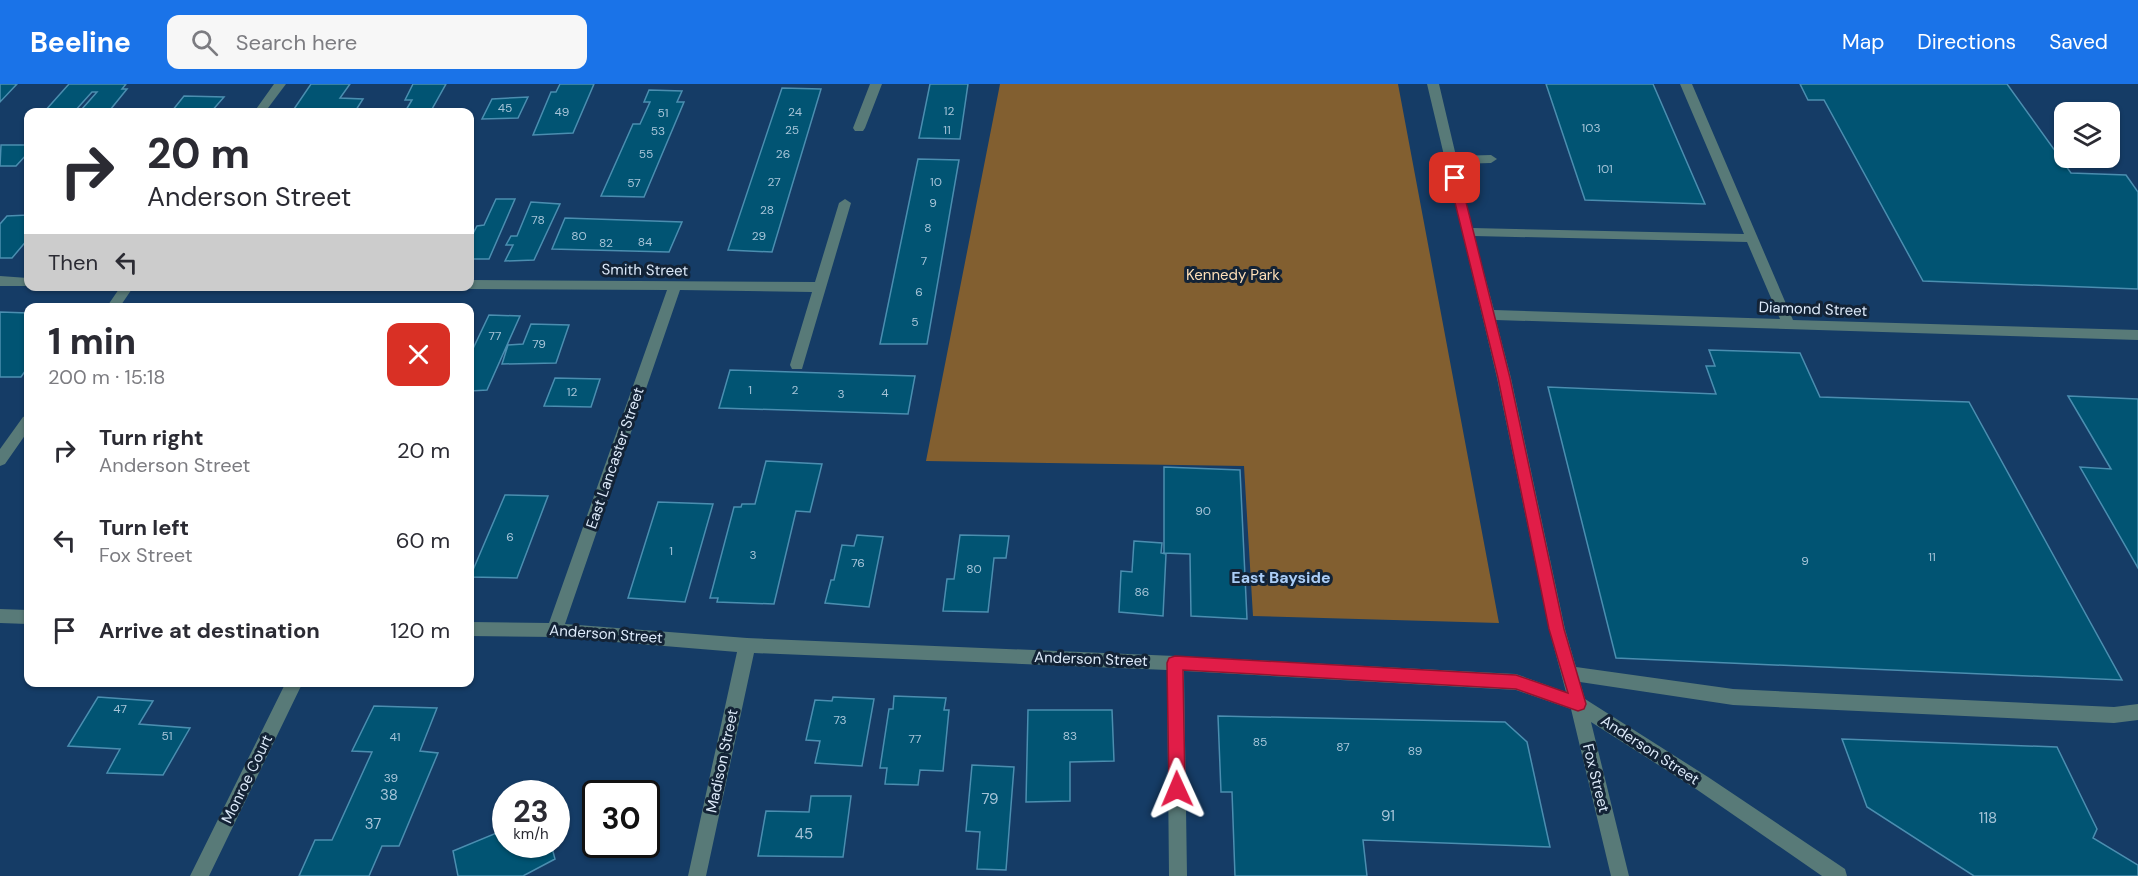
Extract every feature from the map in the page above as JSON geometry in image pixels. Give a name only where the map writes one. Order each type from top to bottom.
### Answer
[{"type":"street","points":[[262,108],[280,84]]},
{"type":"street","points":[[859,128],[876,84]]},
{"type":"street","name":"Fox Street","points":[[1433,84],[1504,378],[1568,673],[1578,704],[1620,876]]},
{"type":"street","points":[[1686,84],[1789,325]]},
{"type":"street","points":[[1451,160],[1491,159]]},
{"type":"street","points":[[797,365],[845,203]]},
{"type":"street","points":[[1467,232],[1752,238]]},
{"type":"street","points":[[0,282],[24,282]]},
{"type":"street","name":"Smith Street","points":[[474,284],[820,287]]},
{"type":"street","name":"East Lancaster Street","points":[[555,630],[675,287]]},
{"type":"street","name":"Diamond Street","points":[[1488,315],[2138,334]]},
{"type":"street","points":[[0,460],[24,427]]},
{"type":"street","points":[[0,616],[24,617]]},
{"type":"street","name":"Anderson Street","points":[[474,629],[555,630],[747,645],[1175,663],[1516,682],[1578,704],[1702,783],[1838,876]]},
{"type":"street","name":"Madison Street","points":[[697,876],[747,645]]},
{"type":"street","points":[[1175,663],[1178,876]]},
{"type":"street","points":[[1568,673],[1733,697],[2114,715],[2138,712]]},
{"type":"street","name":"Monroe Court","points":[[199,876],[293,687]]},
{"type":"green space","name":"Kennedy Park","points":[[1000,84],[1398,84],[1499,623],[1253,616],[1244,466],[926,461]]},
{"type":"building","points":[[0,84],[17,84],[0,102]]},
{"type":"building","points":[[69,84],[126,84],[122,89],[127,89],[112,108],[83,108],[97,92],[92,92],[78,108],[48,108]]},
{"type":"building","points":[[311,84],[350,84],[340,98],[363,99],[357,108],[295,108]]},
{"type":"building","points":[[413,84],[446,84],[433,108],[407,108],[412,100],[405,100]]},
{"type":"building","points":[[560,84],[594,84],[573,133],[533,135],[551,92],[556,92]]},
{"type":"building","points":[[930,84],[968,84],[960,139],[919,138]]},
{"type":"building","points":[[1546,84],[1653,84],[1705,204],[1585,200]]},
{"type":"building","points":[[1800,84],[2007,84],[2054,149],[2054,168],[2067,168],[2071,173],[2126,175],[2138,192],[2138,289],[1923,281],[1824,100],[1808,100]]},
{"type":"building","points":[[782,88],[821,89],[772,252],[728,250]]},
{"type":"building","points":[[649,90],[682,91],[677,102],[684,102],[644,197],[601,196],[633,124],[640,124],[650,102],[644,102]]},
{"type":"building","points":[[184,96],[224,97],[214,108],[174,108]]},
{"type":"building","points":[[528,97],[518,118],[482,119],[492,99]]},
{"type":"building","points":[[1,145],[24,145],[24,157],[16,166],[0,166]]},
{"type":"building","points":[[918,159],[959,160],[927,344],[880,344]]},
{"type":"building","points":[[496,199],[515,199],[489,259],[474,259],[474,232],[477,226],[484,225]]},
{"type":"building","points":[[531,202],[560,204],[534,260],[505,261],[513,245],[506,245],[511,236],[517,236]]},
{"type":"building","points":[[24,215],[24,244],[12,258],[0,258],[0,224],[7,216]]},
{"type":"building","points":[[565,218],[682,222],[669,252],[552,249]]},
{"type":"building","points":[[0,312],[24,313],[24,373],[21,377],[0,377]]},
{"type":"building","points":[[489,315],[520,316],[487,390],[474,391],[474,347]]},
{"type":"building","points":[[531,324],[569,325],[556,363],[502,364],[508,345],[523,344]]},
{"type":"building","points":[[1709,350],[1800,353],[1820,397],[1969,402],[2122,680],[1616,658],[1548,387],[1716,394],[1706,366],[1715,366]]},
{"type":"building","points":[[730,370],[915,376],[908,414],[719,408]]},
{"type":"building","points":[[555,378],[600,379],[591,407],[544,406]]},
{"type":"building","points":[[2068,396],[2138,399],[2138,568],[2080,467],[2111,469]]},
{"type":"building","points":[[766,461],[822,464],[810,512],[796,511],[774,604],[717,602],[718,598],[710,598],[734,507],[741,507],[742,504],[755,504]]},
{"type":"building","points":[[1164,467],[1240,470],[1247,619],[1191,616],[1190,554],[1164,553]]},
{"type":"building","points":[[505,495],[548,496],[517,578],[474,577],[474,568]]},
{"type":"building","points":[[658,502],[713,504],[685,602],[628,598]]},
{"type":"building","points":[[857,535],[883,537],[869,607],[825,603],[831,580],[834,580],[842,545],[854,546]]},
{"type":"building","points":[[960,535],[1009,536],[1006,558],[994,558],[988,612],[943,611],[947,579],[954,579]]},
{"type":"building","points":[[1134,541],[1162,543],[1161,553],[1166,554],[1163,616],[1119,612],[1121,571],[1132,572]]},
{"type":"building","points":[[894,696],[946,698],[944,710],[949,710],[943,771],[920,770],[918,785],[885,784],[887,768],[880,768],[889,709],[893,709]]},
{"type":"building","points":[[98,697],[153,701],[139,724],[190,728],[163,775],[107,773],[120,749],[68,746]]},
{"type":"building","points":[[833,697],[874,699],[862,766],[815,763],[820,741],[806,740],[815,700],[832,701]]},
{"type":"building","points":[[374,706],[437,708],[420,751],[438,753],[399,846],[382,846],[369,876],[299,876],[315,840],[332,840],[372,752],[352,751]]},
{"type":"building","points":[[1028,710],[1112,710],[1114,761],[1070,762],[1070,801],[1026,802]]},
{"type":"building","points":[[1218,716],[1505,722],[1527,742],[1550,847],[1363,840],[1367,876],[1235,876],[1232,792],[1221,792]]},
{"type":"building","points":[[1842,739],[2057,747],[2097,829],[2093,838],[2138,865],[2138,876],[1974,876],[1867,807]]},
{"type":"building","points":[[972,765],[1014,767],[1006,870],[977,869],[980,832],[966,831]]},
{"type":"building","points":[[811,796],[851,796],[843,857],[758,856],[766,811],[809,812]]},
{"type":"building","points":[[492,835],[492,858],[555,859],[523,876],[458,876],[453,851]]},
{"type":"district","name":"East Bayside","points":[[1281,577]]},
{"type":"route","points":[[1177,789],[1175,663],[1516,682],[1578,704],[1557,629],[1504,378],[1455,178]]}]
